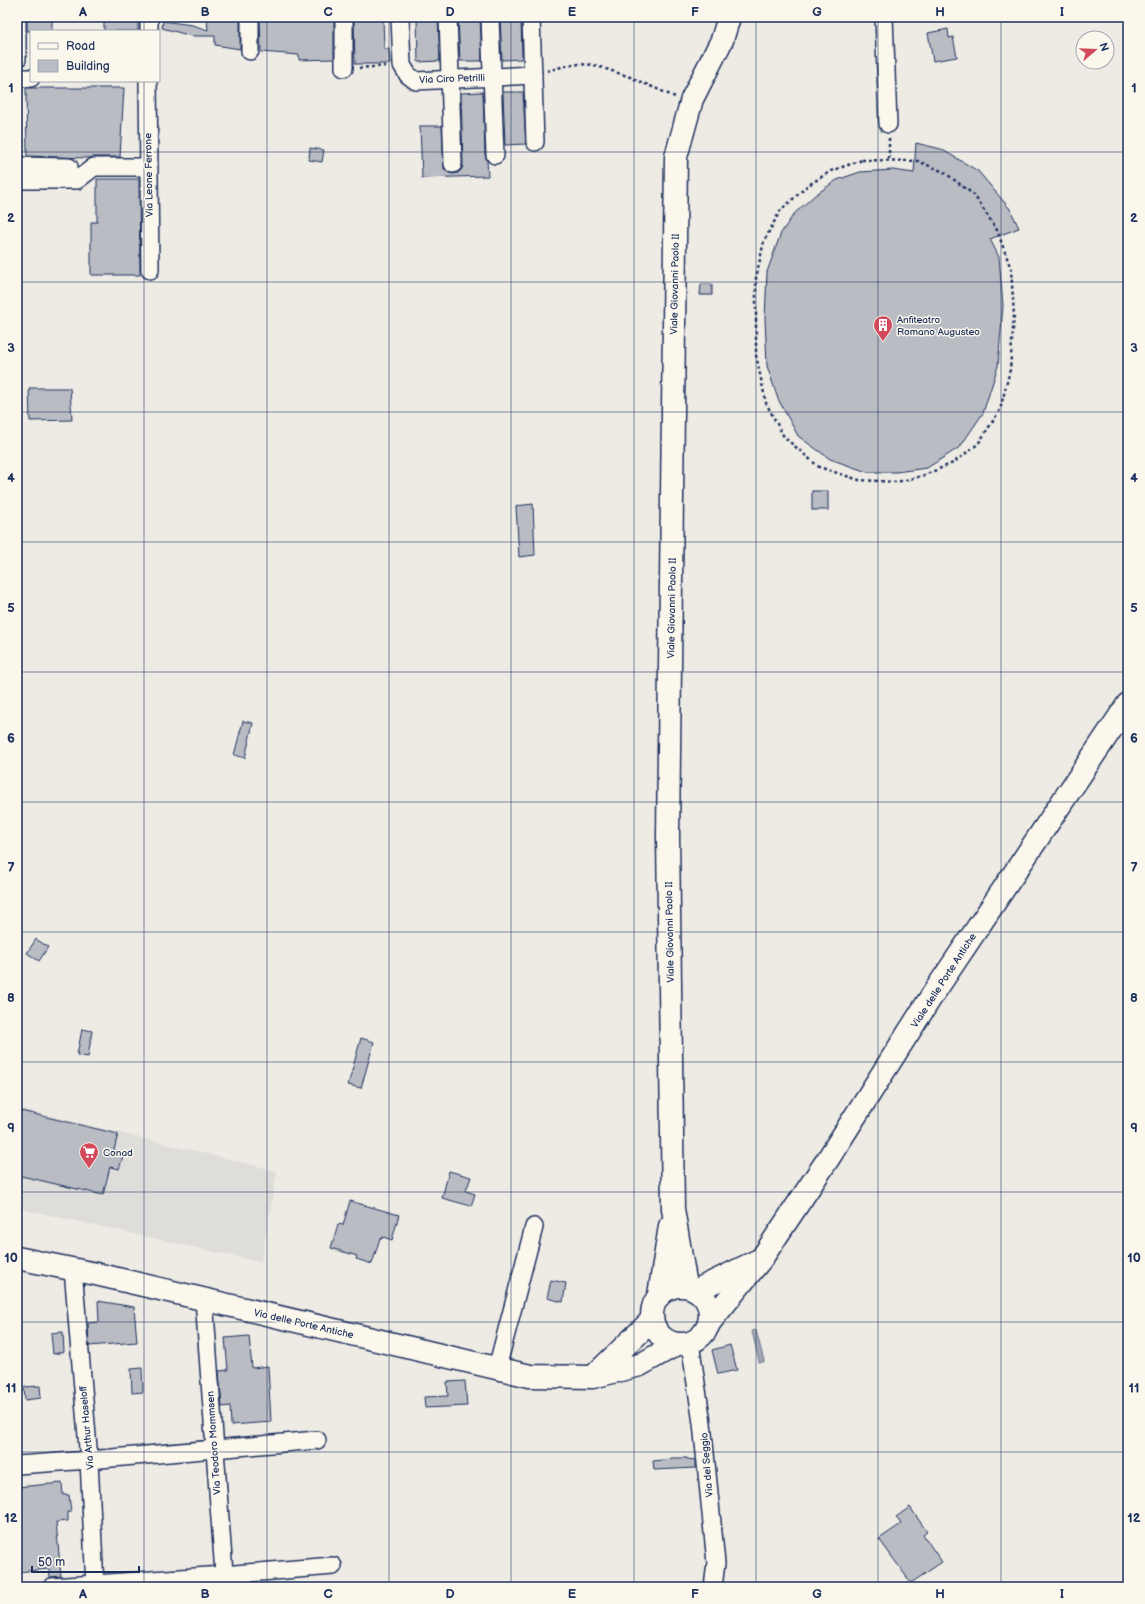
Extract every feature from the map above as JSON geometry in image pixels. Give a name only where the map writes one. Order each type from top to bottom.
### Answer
[{"type":"main road","name":"Viale Giovanni Paolo II","points":[[673,1209],[668,836],[676,157],[691,104],[722,40],[729,17]]},
{"type":"main road","name":"Viale delle Porte Antiche","points":[[709,1324],[762,1258],[828,1160],[933,994],[1128,704]]},
{"type":"main road","points":[[673,1209],[691,1288]]},
{"type":"main road","points":[[659,1295],[670,1288],[678,1286],[691,1288],[703,1296],[708,1303],[710,1310],[709,1324],[702,1335],[683,1343],[669,1342],[656,1330],[652,1320],[653,1306],[659,1295],[673,1209]]},
{"type":"main road","name":"Via delle Porte Antiche","points":[[17,1258],[73,1269],[204,1299],[530,1376],[593,1377],[640,1365],[683,1343]]},
{"type":"main road","points":[[691,1288],[762,1258]]},
{"type":"main road","points":[[593,1377],[652,1320]]},
{"type":"street","points":[[17,17],[17,59]]},
{"type":"street","points":[[149,17],[149,30]]},
{"type":"street","points":[[250,17],[250,51]]},
{"type":"street","points":[[344,17],[344,68]]},
{"type":"street","points":[[400,17],[402,66]]},
{"type":"street","points":[[448,17],[453,164]]},
{"type":"street","points":[[490,17],[494,155]]},
{"type":"street","points":[[531,17],[535,142]]},
{"type":"street","points":[[884,17],[888,124]]},
{"type":"street","name":"Via Ciro Petrilli","points":[[402,66],[408,75],[416,81],[533,75]]},
{"type":"street","points":[[17,78],[30,78]]},
{"type":"street","name":"Via Leone Ferrone","points":[[148,82],[150,270]]},
{"type":"street","points":[[17,166],[69,167]]},
{"type":"street","points":[[17,180],[77,180],[94,167],[148,167]]},
{"type":"street","points":[[498,1368],[534,1227]]},
{"type":"street","name":"Via Arthur Haseloff","points":[[73,1269],[89,1460],[95,1586]]},
{"type":"street","name":"Via Teodoro Mommsen","points":[[204,1299],[213,1449],[224,1581]]},
{"type":"street","name":"Via del Seggio","points":[[683,1343],[702,1423],[715,1568],[713,1587]]},
{"type":"street","points":[[17,1465],[317,1440]]},
{"type":"street","points":[[52,1587],[224,1581],[333,1566]]},
{"type":"street","points":[[715,1568],[720,1587]]},
{"type":"path","points":[[533,75],[565,66],[579,64],[594,65],[630,77],[691,104]]},
{"type":"path","points":[[344,68],[402,66]]},
{"type":"path","points":[[888,124],[889,160]]},
{"type":"path","points":[[862,160],[889,160],[918,161],[944,172],[974,195],[997,230],[1011,269],[1014,315],[1010,370],[1000,410],[978,444],[952,464],[922,476],[897,482],[859,480],[819,467],[784,437],[766,403],[756,355],[756,278],[764,241],[780,211],[807,186],[831,171],[862,160]]},
{"type":"shaded area","name":"Conad","points":[[17,1108],[277,1171],[261,1262],[17,1208]]},
{"type":"shaded area","points":[[756,1330],[764,1362],[759,1362],[752,1331]]},
{"type":"building","points":[[27,17],[52,17],[52,30],[27,31]]},
{"type":"building","points":[[104,17],[138,17],[138,30],[104,30]]},
{"type":"building","points":[[240,17],[240,49],[215,45],[215,36],[192,36],[162,28],[163,21],[192,25],[208,30],[207,18]]},
{"type":"building","points":[[260,17],[334,17],[334,59],[299,60],[299,55],[261,52]]},
{"type":"building","points":[[354,17],[383,17],[384,49],[389,49],[390,64],[355,64]]},
{"type":"building","points":[[417,17],[438,17],[440,61],[418,62]]},
{"type":"building","points":[[458,17],[480,17],[482,61],[460,61]]},
{"type":"building","points":[[500,17],[521,17],[522,59],[502,60]]},
{"type":"building","points":[[948,29],[949,38],[953,37],[957,57],[933,61],[928,33]]},
{"type":"building","points":[[26,88],[124,88],[120,157],[88,158],[27,156]]},
{"type":"building","points":[[483,92],[485,155],[488,176],[422,178],[420,126],[442,126],[444,169],[449,173],[458,173],[462,169],[463,164],[461,93]]},
{"type":"building","points":[[503,92],[523,92],[526,144],[505,145]]},
{"type":"building","name":"Anfiteatro Romano Augusteo","points":[[916,143],[941,149],[978,171],[1010,209],[1019,228],[990,239],[999,257],[1003,306],[998,366],[983,413],[960,447],[927,468],[896,472],[867,472],[830,459],[798,436],[778,399],[767,366],[765,318],[767,272],[781,233],[794,214],[815,195],[837,180],[860,172],[893,170],[914,173]]},
{"type":"building","points":[[310,148],[324,150],[322,162],[309,160]]},
{"type":"building","points":[[97,179],[139,179],[140,275],[91,275],[91,222],[97,222]]},
{"type":"building","points":[[701,284],[712,284],[712,295],[700,295]]},
{"type":"building","points":[[29,388],[70,388],[72,420],[30,421]]},
{"type":"building","points":[[812,491],[828,491],[828,510],[812,510]]},
{"type":"building","points":[[533,504],[535,555],[519,557],[516,506]]},
{"type":"building","points":[[243,721],[253,723],[245,758],[234,755]]},
{"type":"building","points":[[36,939],[48,947],[39,961],[27,953]]},
{"type":"building","points":[[82,1029],[92,1031],[88,1057],[77,1055]]},
{"type":"building","points":[[361,1038],[374,1042],[361,1088],[348,1085]]},
{"type":"building","points":[[17,1110],[118,1134],[114,1150],[124,1153],[119,1169],[110,1167],[103,1195],[17,1175]]},
{"type":"building","points":[[449,1171],[471,1177],[466,1191],[475,1194],[471,1206],[442,1198]]},
{"type":"building","points":[[350,1201],[399,1215],[392,1240],[383,1237],[382,1239],[380,1238],[372,1264],[356,1259],[357,1256],[331,1248],[338,1224],[343,1225]]},
{"type":"building","points":[[551,1280],[566,1283],[563,1302],[547,1298]]},
{"type":"building","points":[[98,1301],[134,1307],[137,1342],[89,1346],[88,1323],[99,1322]]},
{"type":"building","points":[[63,1332],[64,1352],[53,1354],[51,1333]]},
{"type":"building","points":[[249,1336],[252,1368],[268,1366],[271,1422],[231,1425],[230,1406],[222,1407],[219,1371],[228,1370],[225,1338]]},
{"type":"building","points":[[730,1345],[737,1370],[718,1374],[712,1350]]},
{"type":"building","points":[[142,1368],[143,1392],[132,1393],[131,1369]]},
{"type":"building","points":[[465,1381],[467,1406],[425,1408],[424,1397],[448,1396],[447,1382]]},
{"type":"building","points":[[40,1386],[41,1398],[25,1400],[24,1387]]},
{"type":"building","points":[[671,1458],[687,1458],[696,1460],[696,1468],[654,1470],[653,1461]]},
{"type":"building","points":[[62,1483],[63,1495],[69,1495],[71,1512],[68,1512],[68,1521],[56,1522],[61,1576],[50,1577],[49,1569],[17,1572],[17,1542],[20,1542],[17,1514],[17,1487]]},
{"type":"building","points":[[910,1507],[927,1532],[923,1535],[942,1562],[911,1583],[879,1539],[901,1524],[896,1517]]},
{"type":"place","name":"Anfiteatro Romano Augusteo","points":[[883,342]]},
{"type":"place","name":"Conad","points":[[89,1169]]}]
